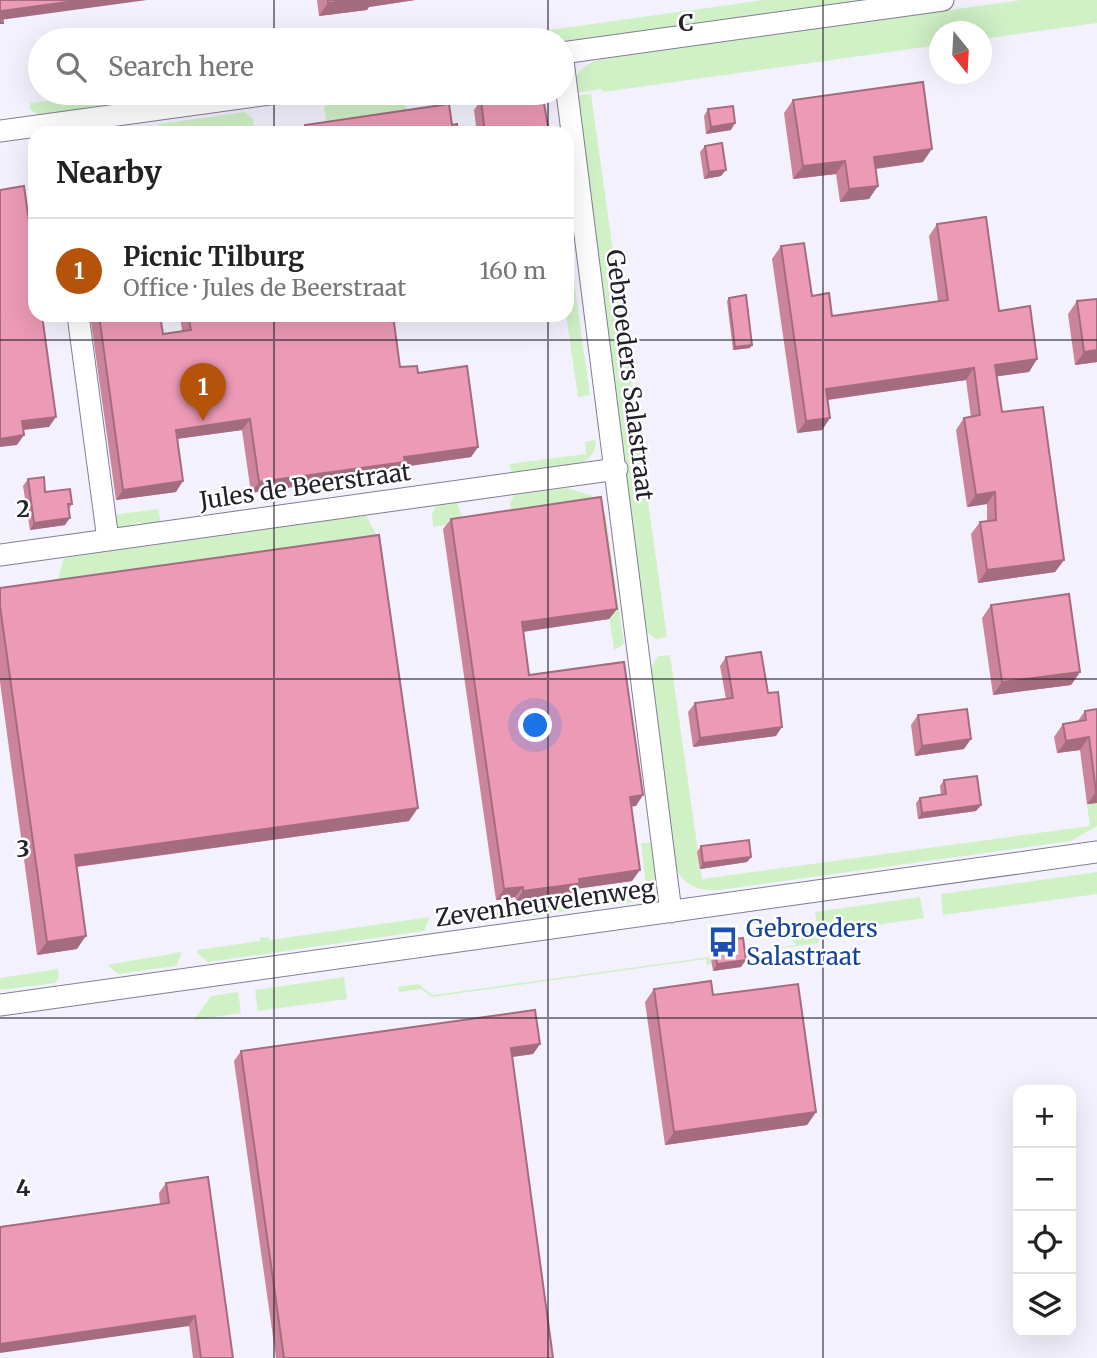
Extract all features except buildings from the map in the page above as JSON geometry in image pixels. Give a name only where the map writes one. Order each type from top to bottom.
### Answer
[{"type":"street","points":[[574,51],[943,0]]},
{"type":"street","points":[[91,126],[214,105]]},
{"type":"street","name":"Gebroeders Salastraat","points":[[569,105],[572,126]]},
{"type":"street","points":[[0,131],[28,129]]},
{"type":"street","name":"Gebroeders Salastraat","points":[[574,144],[671,912]]},
{"type":"street","points":[[79,322],[108,540]]},
{"type":"street","name":"Jules de Beerstraat","points":[[0,555],[617,469]]},
{"type":"street","name":"Zevenheuvelenweg","points":[[0,1005],[1097,852]]},
{"type":"green space","points":[[764,0],[862,0],[574,42],[574,28],[563,28]]},
{"type":"green space","points":[[1021,0],[1097,0],[1097,23],[992,38],[992,21],[929,21],[929,46],[603,92],[602,89],[574,93],[574,80],[590,63],[604,58]]},
{"type":"green space","points":[[591,94],[667,637],[656,639],[642,629],[569,105],[574,105],[574,96]]},
{"type":"green space","points":[[30,105],[119,105],[40,116],[30,109]]},
{"type":"green space","points":[[327,105],[406,105],[408,119],[361,126],[327,126],[324,108]]},
{"type":"green space","points":[[245,112],[253,119],[254,126],[159,126]]},
{"type":"green space","points":[[574,282],[590,395],[578,397],[567,322],[574,322]]},
{"type":"green space","points":[[596,440],[594,451],[587,460],[564,469],[513,475],[509,464],[586,454],[585,442]]},
{"type":"green space","points":[[567,488],[591,495],[606,516],[624,644],[614,650],[594,508],[513,519],[510,503],[514,495]]},
{"type":"green space","points":[[457,502],[464,523],[433,527],[432,513],[436,505]]},
{"type":"green space","points":[[158,509],[161,524],[149,526],[139,522],[116,530],[112,515]]},
{"type":"green space","points":[[366,515],[378,538],[57,583],[64,558]]},
{"type":"green space","points":[[670,655],[702,879],[1090,826],[1087,804],[1097,803],[1097,826],[1071,841],[719,890],[692,886],[682,878],[675,866],[648,671],[658,656]]},
{"type":"green space","points":[[641,843],[652,843],[656,868],[656,884],[648,897],[640,901],[546,914],[544,901],[646,887]]},
{"type":"green space","points":[[1097,872],[1097,894],[943,915],[941,894]]},
{"type":"green space","points":[[920,897],[924,918],[819,933],[819,943],[739,954],[796,945],[787,934],[817,928],[815,912]]},
{"type":"green space","points":[[541,902],[542,915],[504,920],[491,910]]},
{"type":"green space","points":[[430,917],[424,931],[208,962],[197,950],[260,941],[260,938],[269,937],[270,940]]},
{"type":"green space","points":[[182,952],[176,966],[118,974],[107,965]]},
{"type":"green space","points":[[710,957],[711,964],[707,965],[706,959],[432,997],[421,989],[399,992],[398,987],[418,984],[433,995]]},
{"type":"green space","points":[[58,969],[59,977],[55,983],[0,990],[0,978]]},
{"type":"green space","points":[[344,977],[347,999],[258,1011],[255,990]]},
{"type":"green space","points":[[238,992],[241,1013],[194,1020],[211,996]]},
{"type":"place","name":"Picnic Tilburg","points":[[203,421]]},
{"type":"place","name":"Gebroeders Salastraat","points":[[723,942]]}]
